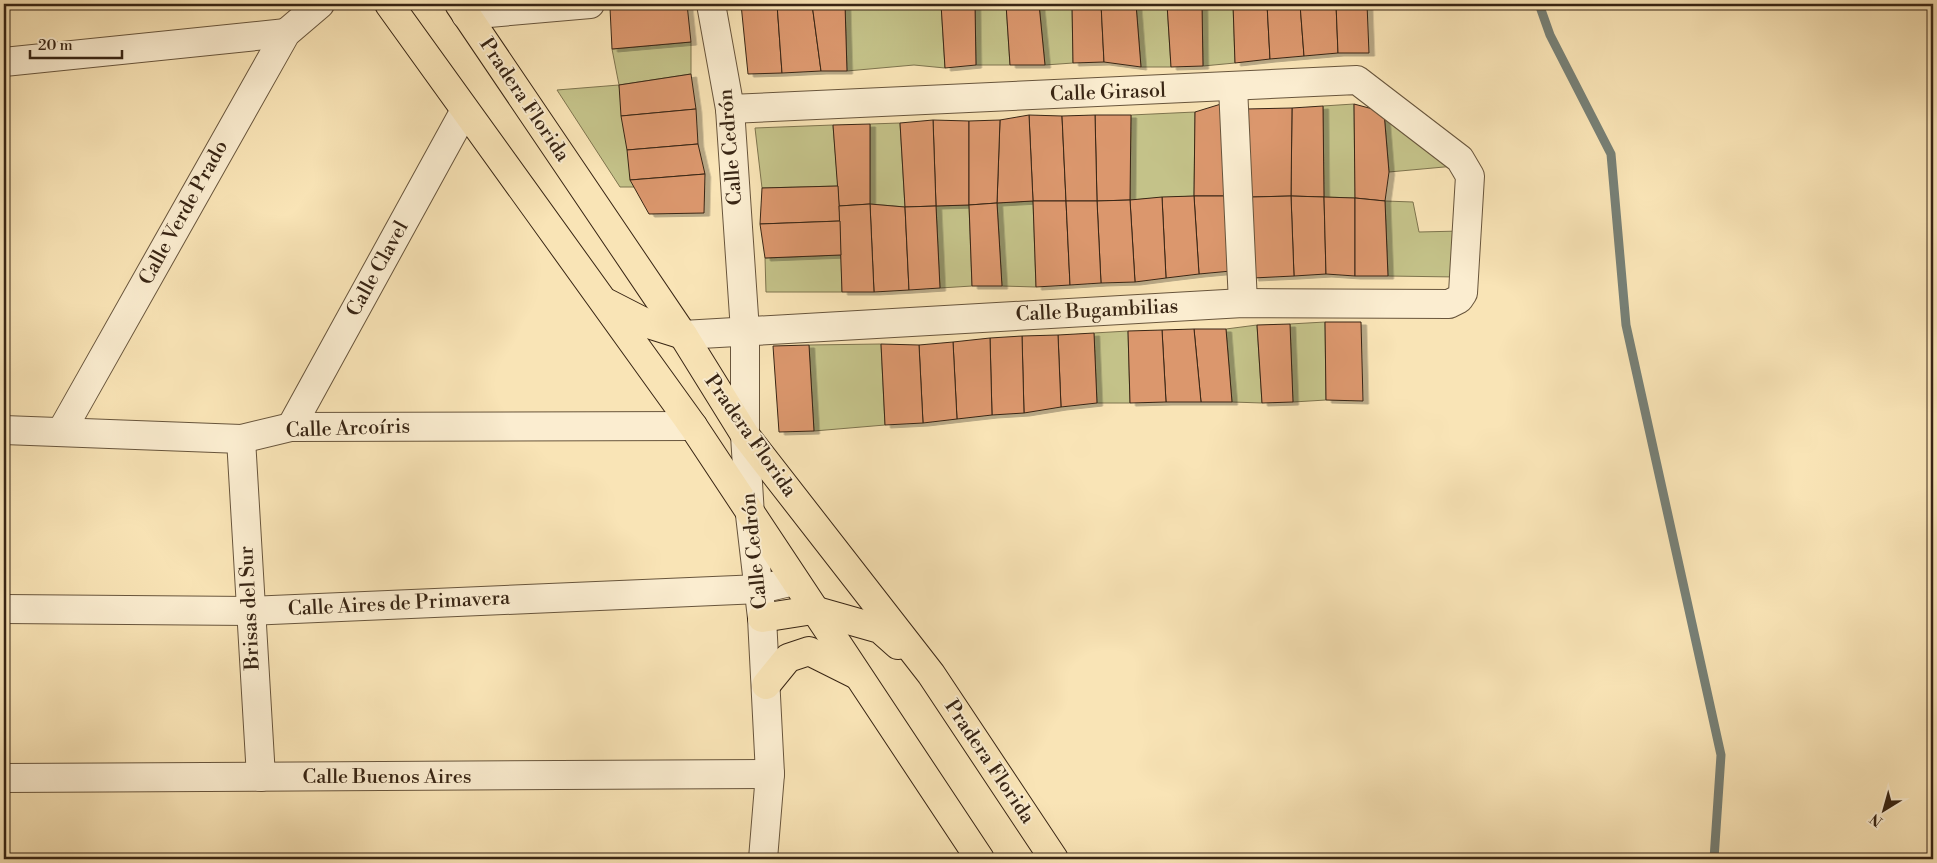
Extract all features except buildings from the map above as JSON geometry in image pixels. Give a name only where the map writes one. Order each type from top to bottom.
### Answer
[{"type":"main road","name":"Pradera Florida","points":[[389,4],[464,112],[693,426],[750,515],[980,859]]},
{"type":"main road","name":"Pradera Florida","points":[[463,9],[683,335],[745,435],[931,674],[1054,859]]},
{"type":"main road","points":[[601,300],[648,324],[683,335]]},
{"type":"main road","points":[[762,618],[814,610],[880,629],[931,674]]},
{"type":"main road","points":[[766,684],[788,658],[809,651],[856,674]]},
{"type":"street","name":"Calle Verde Prado","points":[[60,432],[286,33],[320,4]]},
{"type":"street","points":[[463,9],[590,4]]},
{"type":"street","name":"Calle Cedrón","points":[[711,4],[730,109],[745,331],[745,435],[750,515],[760,589],[770,774],[763,859]]},
{"type":"street","points":[[4,62],[286,33]]},
{"type":"street","name":"Calle Girasol","points":[[730,109],[1356,80],[1460,159],[1470,176],[1463,293],[1459,299],[1449,304]]},
{"type":"street","points":[[1233,87],[1243,303]]},
{"type":"street","name":"Calle Clavel","points":[[291,427],[464,112]]},
{"type":"street","name":"Calle Bugambilias","points":[[683,335],[1243,303],[1449,304]]},
{"type":"street","name":"Calle Arcoíris","points":[[4,430],[241,439],[291,427],[693,426]]},
{"type":"street","name":"Brisas del Sur","points":[[241,439],[261,777]]},
{"type":"street","name":"Calle Aires de Primavera","points":[[4,609],[250,611],[760,589],[794,581]]},
{"type":"street","name":"Calle Buenos Aires","points":[[4,778],[770,774]]},
{"type":"shaded area","points":[[845,4],[941,4],[945,68],[914,65],[847,71]]},
{"type":"shaded area","points":[[975,4],[1006,4],[1010,65],[976,65]]},
{"type":"shaded area","points":[[1039,4],[1072,4],[1073,63],[1045,65]]},
{"type":"shaded area","points":[[1136,4],[1167,4],[1171,67],[1141,67]]},
{"type":"shaded area","points":[[1202,4],[1233,4],[1235,63],[1203,66]]},
{"type":"shaded area","points":[[691,42],[691,74],[619,85],[612,49]]},
{"type":"shaded area","points":[[619,85],[634,187],[620,187],[557,90]]},
{"type":"shaded area","points":[[1354,104],[1355,198],[1324,197],[1323,106]]},
{"type":"shaded area","points":[[1195,112],[1194,196],[1130,200],[1131,115]]},
{"type":"shaded area","points":[[1384,112],[1455,166],[1389,172]]},
{"type":"shaded area","points":[[900,123],[905,207],[870,204],[870,124]]},
{"type":"shaded area","points":[[833,125],[838,186],[762,188],[755,128]]},
{"type":"shaded area","points":[[1033,201],[1036,287],[1002,286],[997,203]]},
{"type":"shaded area","points":[[1385,201],[1413,202],[1419,232],[1461,231],[1457,277],[1388,276]]},
{"type":"shaded area","points":[[969,205],[972,286],[940,288],[936,206]]},
{"type":"shaded area","points":[[841,255],[842,292],[766,292],[765,258]]},
{"type":"shaded area","points":[[1325,322],[1326,400],[1293,402],[1290,324]]},
{"type":"shaded area","points":[[1257,325],[1262,403],[1232,402],[1226,329]]},
{"type":"shaded area","points":[[1128,331],[1130,403],[1097,403],[1094,333]]},
{"type":"shaded area","points":[[881,344],[885,425],[814,431],[809,345]]},
{"type":"waterway","points":[[1539,4],[1550,35],[1611,154],[1626,325],[1721,755],[1714,859]]}]
